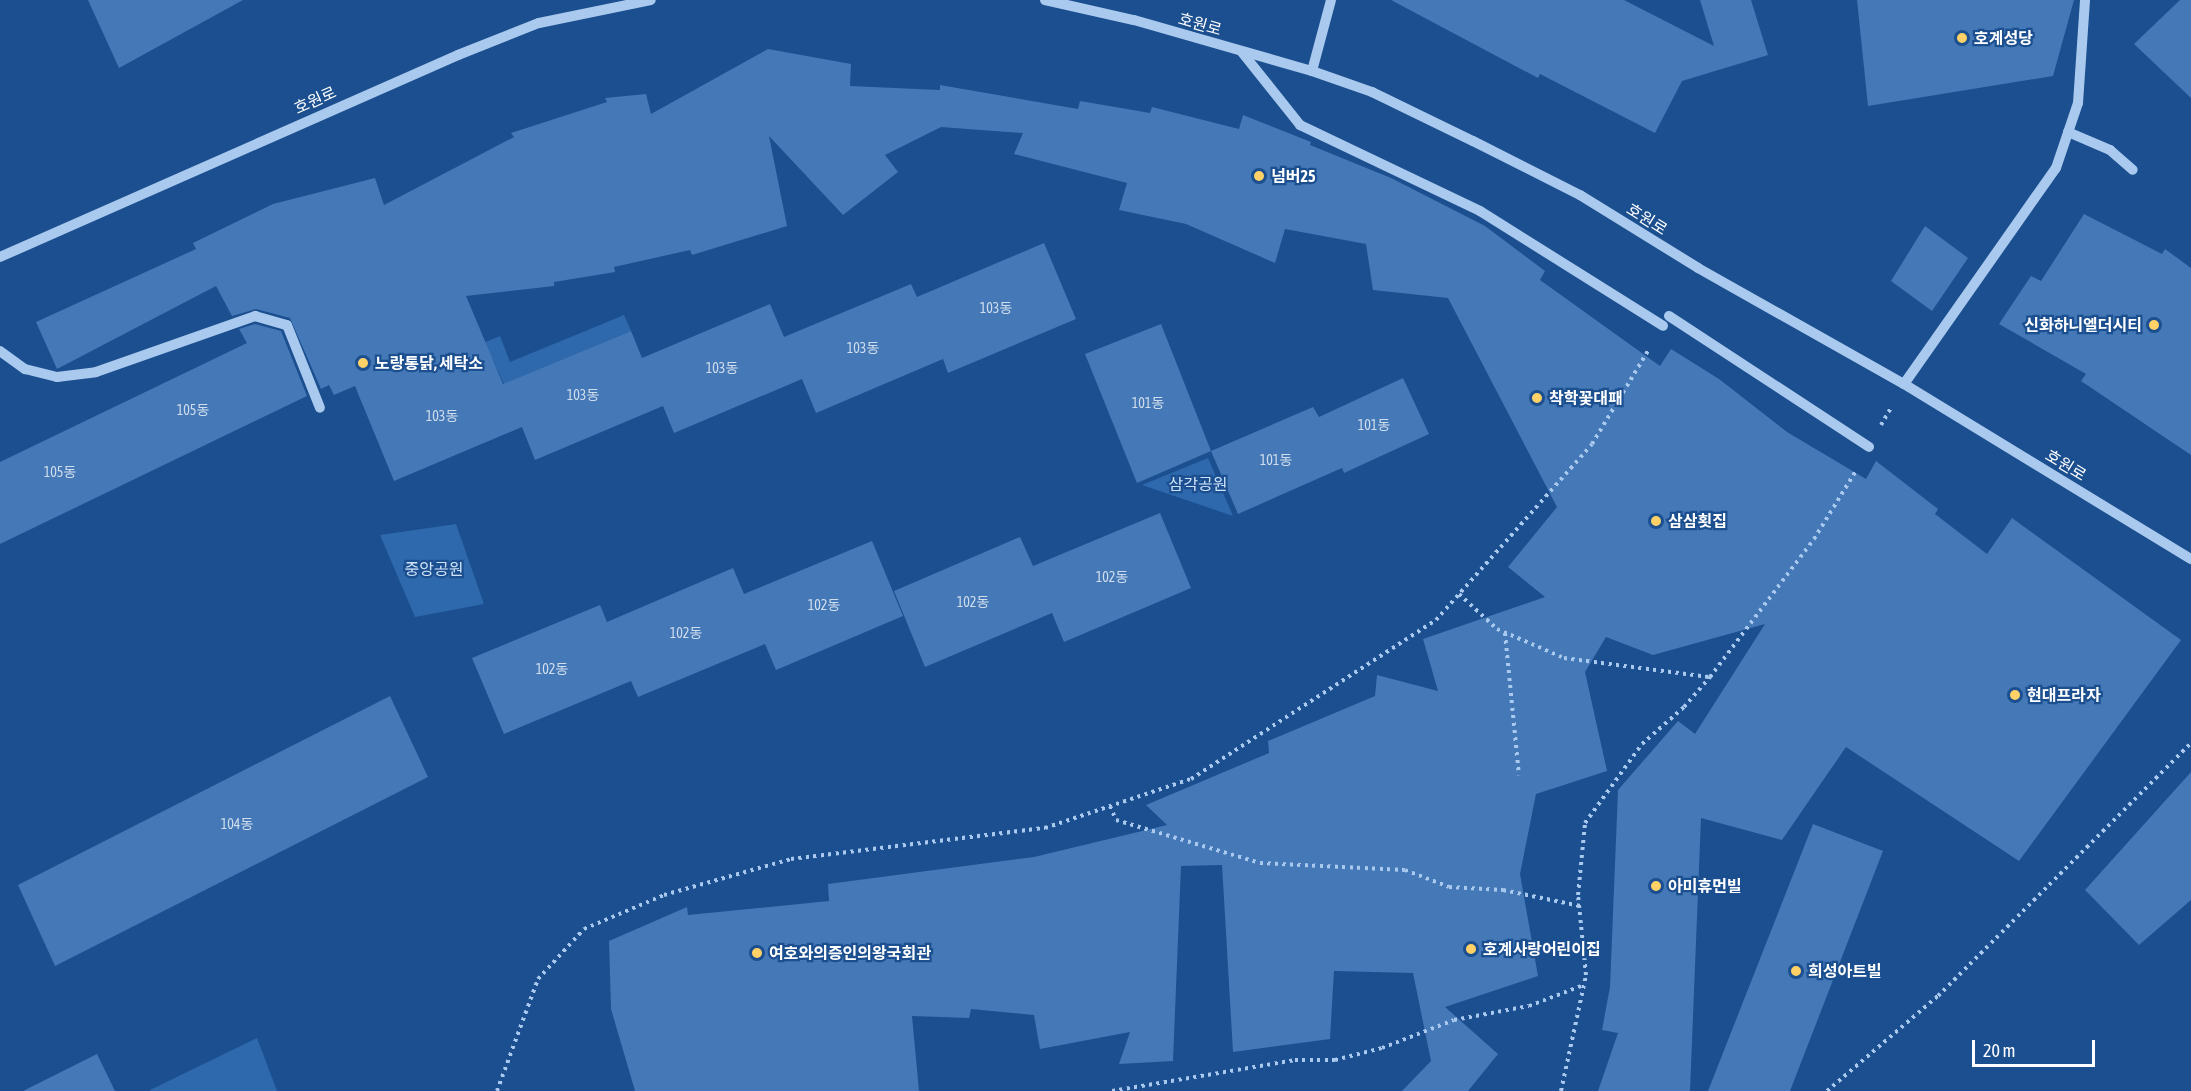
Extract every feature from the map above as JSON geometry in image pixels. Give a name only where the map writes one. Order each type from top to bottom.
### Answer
[{"type":"street","name":"호원로","points":[[0,257],[478,46],[538,23],[651,0]]},
{"type":"street","name":"호원로","points":[[1045,0],[1241,51],[1312,71],[1372,92],[1580,195],[1698,268],[1904,384],[2191,559]]},
{"type":"street","points":[[1312,71],[1331,0]]},
{"type":"street","points":[[1904,384],[2056,168],[2078,103],[2085,0]]},
{"type":"street","points":[[1241,51],[1300,125],[1480,210],[1663,326]]},
{"type":"street","points":[[2068,132],[2110,150],[2133,170]]},
{"type":"street","points":[[0,351],[26,369],[57,377],[96,372],[255,316],[287,325],[320,408]]},
{"type":"street","points":[[1669,316],[1869,447]]},
{"type":"path","points":[[497,1091],[538,979],[584,929],[664,895],[791,859],[1045,828],[1191,779],[1436,620],[1592,444],[1663,326]]},
{"type":"path","points":[[1561,1091],[1585,985],[1580,906],[1585,823],[1642,744],[1684,708],[1710,677],[1814,538],[1904,384]]},
{"type":"path","points":[[1459,594],[1505,633],[1564,658],[1710,677]]},
{"type":"path","points":[[1505,633],[1519,776]]},
{"type":"path","points":[[1827,1091],[1938,996],[2191,743]]},
{"type":"path","points":[[1110,806],[1116,820],[1260,862],[1405,870],[1449,886],[1503,890],[1580,906]]},
{"type":"path","points":[[1112,1091],[1295,1060],[1335,1060],[1382,1048],[1454,1020],[1529,1006],[1585,985]]},
{"type":"green space","points":[[624,315],[631,331],[504,384],[489,352],[363,405],[358,394],[500,336],[510,362]]},
{"type":"green space","name":"삼각공원","points":[[1208,458],[1233,516],[1142,485]]},
{"type":"green space","name":"중앙공원","points":[[456,524],[484,604],[415,617],[380,535]]},
{"type":"green space","points":[[257,1038],[277,1091],[150,1091],[150,1090]]},
{"type":"building","points":[[88,0],[243,0],[119,68]]},
{"type":"building","points":[[1391,0],[1624,0],[1714,46],[1700,0],[1751,0],[1768,55],[1682,81],[1655,133],[1540,74],[1538,78]]},
{"type":"building","name":"호계성당","points":[[1857,0],[2074,0],[2053,76],[1868,106]]},
{"type":"building","points":[[2180,0],[2191,0],[2191,98],[2134,44]]},
{"type":"building","points":[[768,49],[851,64],[850,86],[940,90],[940,85],[1078,109],[1080,101],[1150,113],[1152,107],[1239,129],[1243,115],[1311,142],[1310,145],[1391,178],[1485,226],[1545,271],[1540,280],[1660,366],[1671,349],[1719,379],[1787,432],[1866,479],[1876,461],[1938,509],[1935,514],[1987,554],[2012,518],[2181,640],[2019,861],[1846,747],[1782,840],[1701,818],[1690,1091],[1598,1091],[1618,1033],[1602,1030],[1610,987],[1618,790],[1678,721],[1695,734],[1765,624],[1653,655],[1606,637],[1585,672],[1607,771],[1536,794],[1520,874],[1538,976],[1445,1007],[1498,1054],[1468,1091],[1402,1091],[1431,1061],[1413,973],[1334,971],[1330,1039],[1233,1052],[1222,865],[1181,866],[1173,1061],[1119,1064],[1130,1032],[1040,1049],[1034,1015],[971,1009],[969,1018],[912,1016],[919,1091],[635,1091],[611,1009],[609,941],[687,907],[688,915],[829,901],[828,884],[1034,857],[1167,825],[1146,805],[1269,753],[1268,741],[1375,696],[1377,675],[1438,691],[1423,639],[1545,597],[1508,567],[1557,507],[1448,298],[1373,290],[1366,244],[1285,229],[1275,263],[1186,224],[1119,210],[1127,183],[1014,154],[1023,133],[941,127],[885,155],[898,172],[843,215],[769,136],[787,226],[692,255],[690,250],[614,267],[615,272],[554,282],[554,286],[466,296],[503,384],[631,331],[642,358],[770,304],[784,337],[911,284],[917,297],[1044,243],[1076,319],[948,373],[943,359],[816,413],[802,379],[674,433],[663,406],[535,460],[522,427],[394,481],[355,386],[334,395],[329,385],[321,389],[290,318],[256,309],[232,316],[216,286],[57,369],[36,322],[196,249],[193,243],[273,204],[375,178],[384,205],[514,137],[511,133],[607,102],[605,98],[646,94],[651,114]]},
{"type":"building","points":[[2084,214],[2162,254],[2165,249],[2191,268],[2191,455],[2081,381],[2086,374],[1999,324],[2031,276],[2041,281]]},
{"type":"building","points":[[1925,226],[1968,258],[1932,311],[1891,281]]},
{"type":"building","points":[[255,324],[281,331],[307,396],[0,544],[0,462],[247,343],[239,329]]},
{"type":"building","points":[[1161,324],[1211,451],[1137,483],[1085,354]]},
{"type":"building","points":[[1403,378],[1429,434],[1344,473],[1342,468],[1238,514],[1211,451],[1313,407],[1319,417]]},
{"type":"building","points":[[1160,513],[1191,588],[1064,642],[1052,613],[925,667],[894,591],[1020,537],[1033,566]]},
{"type":"building","points":[[872,541],[903,616],[776,670],[765,644],[638,697],[631,681],[504,734],[472,658],[600,605],[607,622],[733,568],[744,594]]},
{"type":"building","points":[[390,696],[428,777],[55,966],[18,885]]},
{"type":"building","points":[[2191,772],[2191,900],[2139,945],[2085,890]]},
{"type":"building","name":"희성아트빌","points":[[1813,824],[1883,851],[1790,1091],[1708,1091]]},
{"type":"building","points":[[97,1054],[115,1091],[23,1091]]},
{"type":"place","name":"호계성당","points":[[1962,38]]},
{"type":"place","name":"넘버25","points":[[1259,176]]},
{"type":"place","name":"신화하니엘더시티","points":[[2154,325]]},
{"type":"place","name":"노랑통닭, 세탁소","points":[[363,363]]},
{"type":"place","name":"착학꽃대패","points":[[1537,398]]},
{"type":"place","name":"삼삼횟집","points":[[1656,521]]},
{"type":"place","name":"현대프라자","points":[[2015,695]]},
{"type":"place","name":"아미휴먼빌","points":[[1656,886]]},
{"type":"place","name":"호계사랑어린이집","points":[[1471,949]]},
{"type":"place","name":"여호와의증인의왕국회관","points":[[757,953]]},
{"type":"place","name":"희성아트빌","points":[[1796,971]]}]
